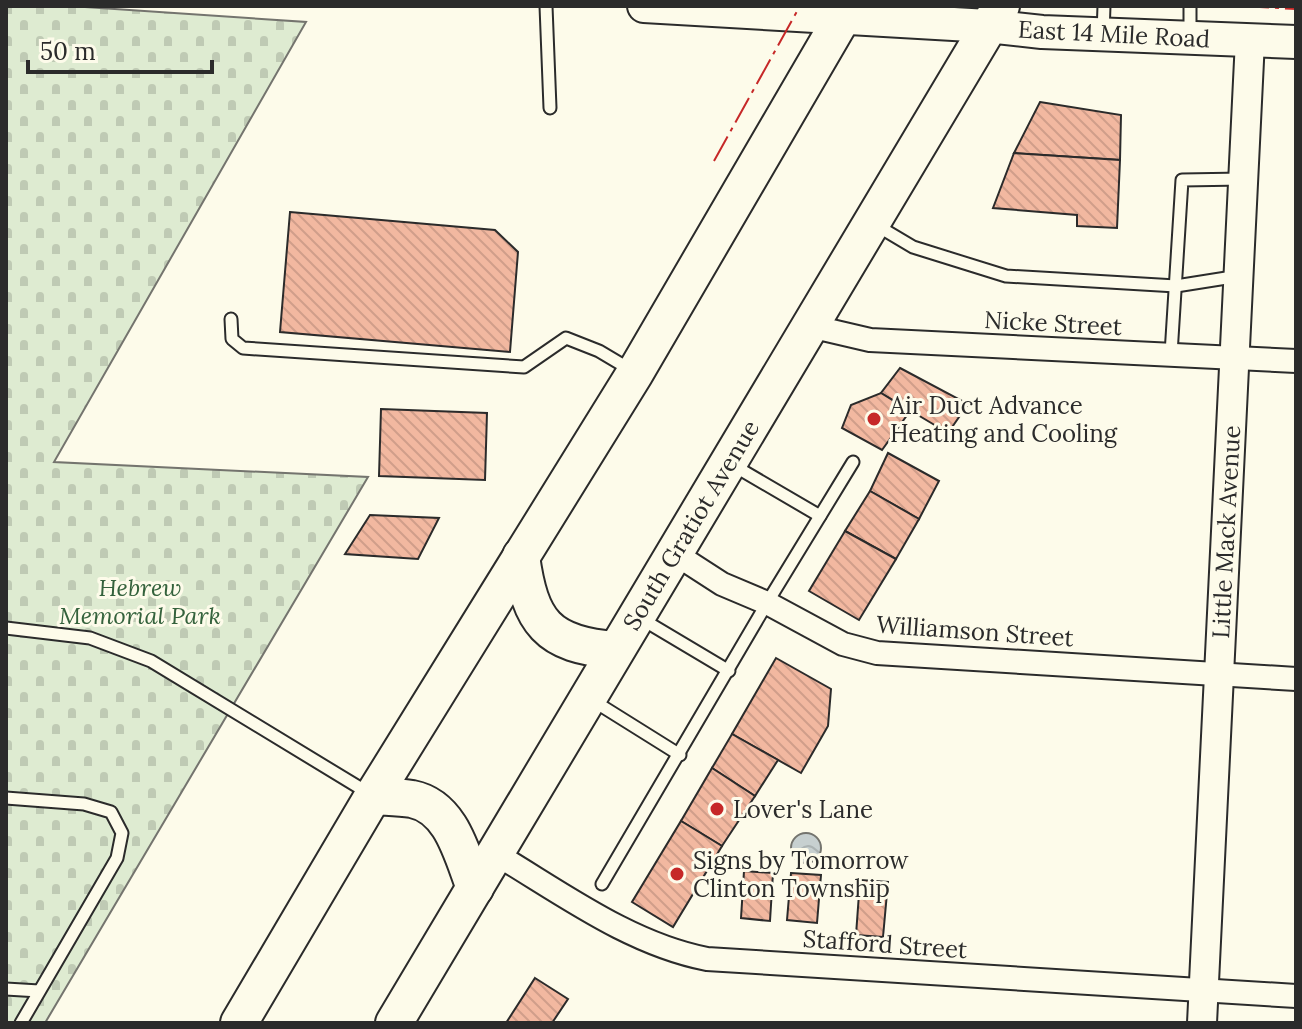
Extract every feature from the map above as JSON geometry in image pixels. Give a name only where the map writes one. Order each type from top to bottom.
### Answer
[{"type":"main road","name":"East 14 Mile Road","points":[[644,6],[795,17],[846,12],[994,16],[1042,32],[1103,20],[1190,22],[1250,40],[1296,42]]},
{"type":"main road","points":[[239,1023],[373,796],[635,373],[846,12]]},
{"type":"main road","name":"South Gratiot Avenue","points":[[394,1023],[994,16]]},
{"type":"main road","points":[[521,556],[525,589],[548,631],[592,649],[615,650]]},
{"type":"main road","points":[[373,796],[414,799],[432,806],[446,820],[455,837],[475,888]]},
{"type":"street","name":"Little Mack Avenue","points":[[1202,1023],[1250,40]]},
{"type":"street","name":"Nicke Street","points":[[810,326],[870,340],[1296,361]]},
{"type":"street","name":"Williamson Street","points":[[674,553],[722,584],[767,603],[843,644],[877,653],[1296,679]]},
{"type":"street","name":"Stafford Street","points":[[496,854],[637,937],[674,952],[707,959],[1296,996]]},
{"type":"lane","points":[[546,6],[550,108]]},
{"type":"lane","points":[[1171,354],[1182,180],[1244,179]]},
{"type":"lane","points":[[872,222],[913,247],[1006,276],[1176,286],[1240,275]]},
{"type":"lane","points":[[231,319],[232,339],[243,348],[524,367],[566,338],[599,351],[635,373]]},
{"type":"lane","points":[[728,462],[820,516]]},
{"type":"lane","points":[[602,884],[853,462]]},
{"type":"lane","points":[[636,616],[729,671]]},
{"type":"lane","points":[[6,628],[90,638],[151,661],[373,796]]},
{"type":"lane","points":[[588,698],[680,755]]},
{"type":"lane","points":[[6,798],[84,804],[111,812],[122,833],[117,858],[21,1023]]},
{"type":"lane","points":[[6,989],[39,991]]},
{"type":"green space","name":"Hebrew Memorial Park","points":[[6,6],[70,6],[306,22],[54,462],[368,477],[45,1023],[6,1023]]},
{"type":"water","points":[[806,833],[817,837],[821,848],[817,859],[806,863],[795,859],[791,848],[795,837]]},
{"type":"building","points":[[1040,102],[1121,115],[1120,160],[1014,153]]},
{"type":"building","points":[[1014,153],[1120,160],[1117,228],[1077,226],[1077,215],[993,208]]},
{"type":"building","points":[[290,212],[495,230],[518,252],[510,352],[280,332]]},
{"type":"building","points":[[900,368],[968,404],[948,433],[881,393]]},
{"type":"building","name":"Air Duct Advance Heating and Cooling","points":[[881,393],[910,411],[882,450],[842,428],[851,405]]},
{"type":"building","points":[[381,409],[487,413],[485,480],[379,476]]},
{"type":"building","points":[[888,453],[939,481],[919,519],[870,491]]},
{"type":"building","points":[[870,491],[919,519],[896,559],[845,531]]},
{"type":"building","points":[[370,515],[439,518],[418,559],[345,554]]},
{"type":"building","points":[[845,531],[896,559],[859,620],[809,591]]},
{"type":"building","points":[[776,658],[831,689],[828,726],[801,773],[732,734]]},
{"type":"building","points":[[732,734],[778,760],[755,796],[712,768]]},
{"type":"building","name":"Lover's Lane","points":[[712,768],[755,796],[722,846],[681,821]]},
{"type":"building","name":"Signs by Tomorrow Clinton Township","points":[[681,821],[722,846],[673,927],[632,902]]},
{"type":"building","points":[[744,871],[773,873],[770,921],[741,918]]},
{"type":"building","points":[[791,873],[821,875],[817,923],[787,920]]},
{"type":"building","points":[[860,880],[888,882],[883,937],[856,935]]},
{"type":"building","points":[[535,978],[568,999],[552,1023],[506,1023]]},
{"type":"power","points":[[714,161],[800,6]]},
{"type":"power","points":[[1241,6],[1296,9]]},
{"type":"place","name":"Air Duct Advance Heating and Cooling","points":[[874,419]]},
{"type":"place","name":"Lover's Lane","points":[[717,809]]},
{"type":"place","name":"Signs by Tomorrow Clinton Township","points":[[677,874]]}]
